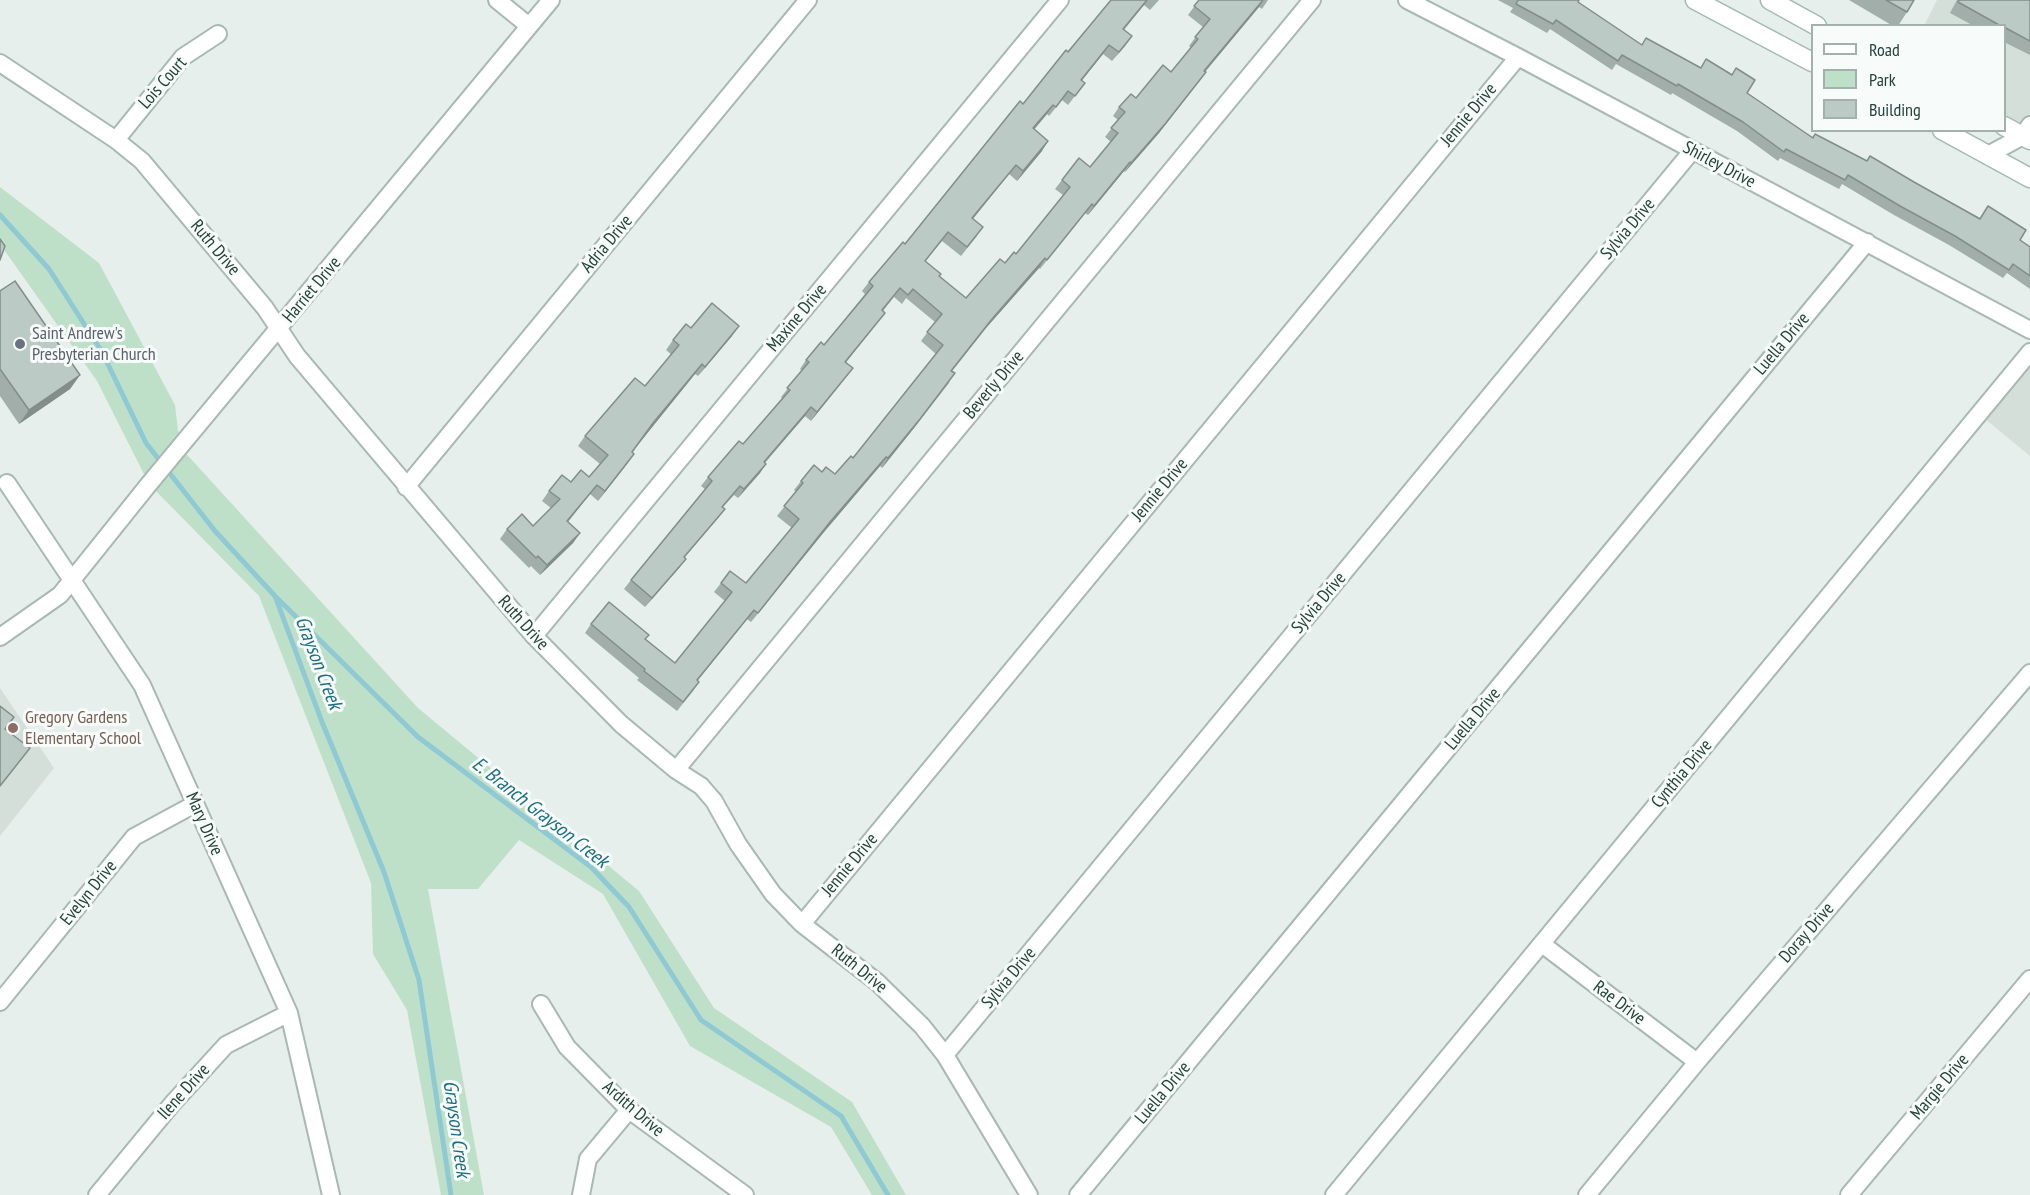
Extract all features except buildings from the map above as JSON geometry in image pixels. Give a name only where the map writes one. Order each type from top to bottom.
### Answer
[{"type":"main road","points":[[1695,0],[1811,61]]},
{"type":"main road","points":[[1770,0],[1813,24]]},
{"type":"main road","points":[[2006,127],[2028,133]]},
{"type":"main road","points":[[1946,132],[2030,178]]},
{"type":"street","points":[[497,0],[529,26]]},
{"type":"street","name":"Harriet Drive","points":[[0,637],[60,595],[149,484],[551,0]]},
{"type":"street","name":"Adria Drive","points":[[406,487],[808,0]]},
{"type":"street","name":"Maxine Drive","points":[[534,636],[1060,0]]},
{"type":"street","name":"Beverly Drive","points":[[676,770],[1312,0]]},
{"type":"street","name":"Shirley Drive","points":[[1407,0],[2030,330]]},
{"type":"street","name":"Lois Court","points":[[116,140],[183,57],[218,34]]},
{"type":"street","name":"Jennie Drive","points":[[802,924],[1518,57]]},
{"type":"street","name":"Ruth Drive","points":[[0,63],[116,140],[142,161],[265,308],[297,356],[534,636],[621,724],[676,770],[700,786],[714,801],[738,843],[773,894],[802,924],[877,982],[922,1026],[945,1055],[1029,1195]]},
{"type":"street","points":[[1988,154],[2028,133]]},
{"type":"street","name":"Sylvia Drive","points":[[945,1055],[1692,151]]},
{"type":"street","name":"Luella Drive","points":[[1078,1195],[1867,242]]},
{"type":"street","name":"Cynthia Drive","points":[[1334,1195],[2030,352]]},
{"type":"street","name":"Mary Drive","points":[[7,483],[142,685],[289,1013],[331,1195]]},
{"type":"street","name":"Doray Drive","points":[[1587,1195],[1697,1062],[2030,673]]},
{"type":"street","name":"Evelyn Drive","points":[[0,1002],[134,837],[195,804]]},
{"type":"street","name":"Rae Drive","points":[[1542,944],[1697,1062]]},
{"type":"street","name":"Margie Drive","points":[[1849,1195],[2030,980]]},
{"type":"street","name":"Ardith Drive","points":[[541,1004],[567,1047],[629,1110],[745,1195]]},
{"type":"street","name":"Ilene Drive","points":[[97,1195],[172,1104],[226,1045],[289,1013]]},
{"type":"street","points":[[581,1195],[588,1158],[629,1110]]},
{"type":"shaded area","points":[[1937,0],[2030,0],[2030,140],[2006,127],[2006,24],[1925,24]]},
{"type":"shaded area","points":[[2030,352],[2030,456],[1979,414]]},
{"type":"shaded area","name":"Gregory Gardens Elementary School","points":[[0,688],[54,768],[0,836]]},
{"type":"green space","points":[[0,187],[99,263],[175,405],[180,447],[418,708],[639,891],[714,1008],[852,1102],[906,1195],[872,1195],[831,1127],[690,1046],[603,894],[519,840],[478,889],[428,889],[484,1195],[441,1195],[407,1010],[373,954],[371,883],[259,596],[149,484],[97,381],[0,244]]},
{"type":"waterway","name":"Grayson Creek","points":[[0,215],[49,269],[102,352],[146,443],[215,531],[275,596],[322,722],[384,872],[419,980],[451,1195]]},
{"type":"waterway","name":"E. Branch Grayson Creek","points":[[277,598],[418,737],[591,867],[629,907],[701,1020],[841,1116],[888,1195]]},
{"type":"place","name":"Saint Andrew's Presbyterian Church","points":[[20,344]]},
{"type":"place","name":"Gregory Gardens Elementary School","points":[[13,728]]}]
